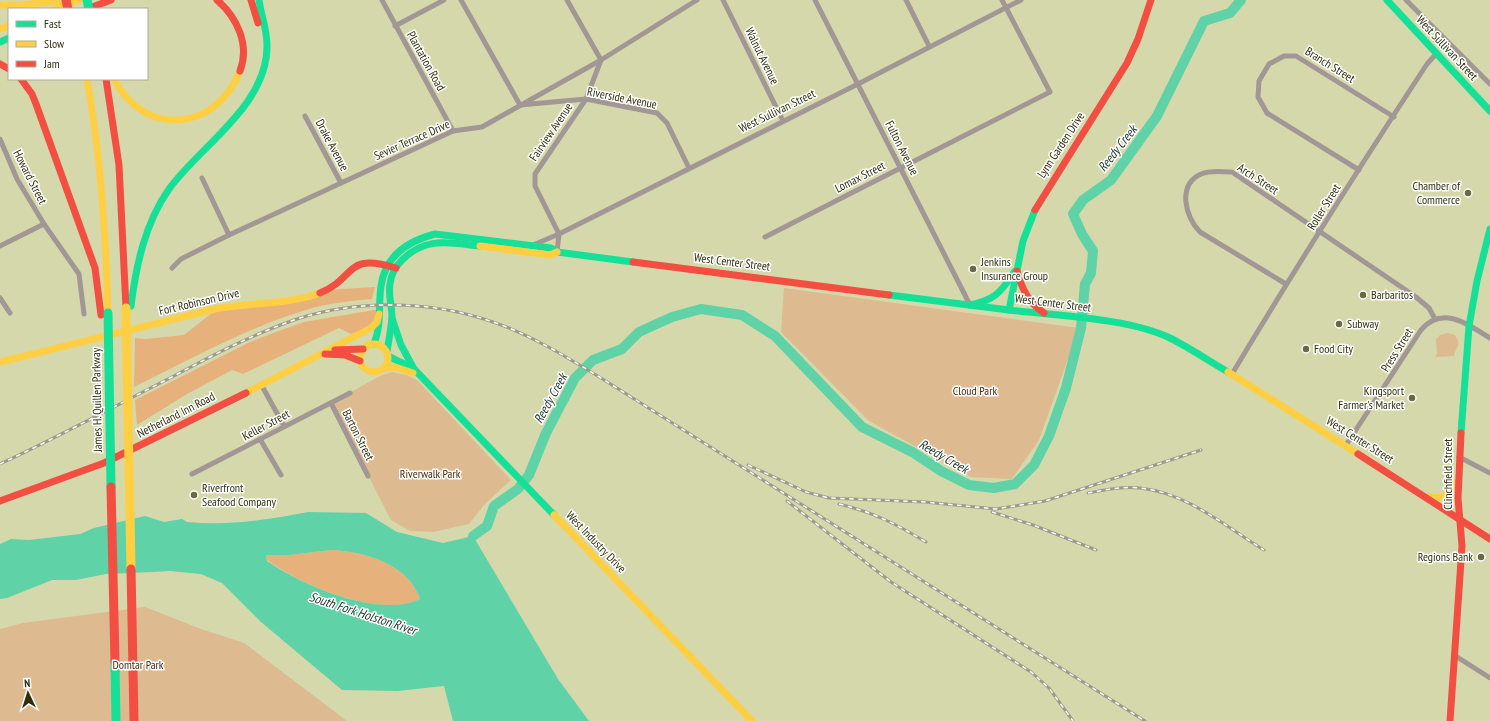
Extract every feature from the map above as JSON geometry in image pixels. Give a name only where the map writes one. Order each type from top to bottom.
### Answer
[{"type":"main road","points":[[0,5],[22,5],[66,0]]},
{"type":"main road","points":[[59,8],[79,0]]},
{"type":"main road","points":[[91,8],[114,0]]},
{"type":"main road","points":[[114,80],[119,89],[133,106],[142,112],[160,119],[191,119],[200,116],[217,106],[236,84],[243,62],[243,51],[240,31],[236,22],[217,0]]},
{"type":"main road","points":[[251,0],[261,31],[264,66]]},
{"type":"main road","points":[[128,307],[141,248],[156,211],[182,173],[244,107],[256,86],[264,66],[267,39],[259,0]]},
{"type":"main road","name":"Lynn Garden Drive","points":[[1009,310],[1022,241],[1035,210],[1125,67],[1138,39],[1151,0]]},
{"type":"main road","name":"West Sullivan Street","points":[[1387,0],[1490,111]]},
{"type":"main road","points":[[22,80],[29,89],[36,104],[87,245],[98,282],[104,314]]},
{"type":"main road","name":"James H. Quillen Parkway","points":[[87,80],[93,106],[103,188],[104,314],[109,364],[116,721]]},
{"type":"main road","points":[[106,80],[116,133],[120,169],[128,307],[126,337],[134,721]]},
{"type":"main road","name":"Clinchfield Street","points":[[1450,721],[1462,546],[1458,482],[1459,457],[1469,326],[1477,281],[1490,229]]},
{"type":"main road","name":"West Center Street","points":[[374,344],[380,330],[381,286],[392,266],[396,254],[410,242],[423,236],[435,234],[551,248],[557,252],[1063,317],[1098,320],[1145,329],[1170,338],[1232,374],[1423,494],[1461,521],[1490,539]]},
{"type":"main road","name":"West Center Street","points":[[387,354],[392,316],[389,290],[392,266],[411,251],[428,243],[435,242],[550,255],[557,252]]},
{"type":"main road","name":"Fort Robinson Drive","points":[[0,362],[233,305],[300,298],[327,290],[354,265],[364,262],[392,266]]},
{"type":"main road","points":[[970,305],[987,302],[1000,294],[1016,268]]},
{"type":"main road","points":[[1016,268],[1024,295],[1034,306],[1048,315]]},
{"type":"main road","points":[[327,352],[371,328],[377,322],[381,310]]},
{"type":"main road","points":[[392,316],[401,345],[414,369]]},
{"type":"main road","points":[[374,344],[383,347],[387,354],[388,361],[384,368],[377,372],[372,372],[363,367],[360,361],[360,355],[363,349],[374,344]]},
{"type":"main road","name":"Netherland Inn Road","points":[[0,501],[131,452],[327,352],[363,349]]},
{"type":"main road","points":[[327,352],[345,355],[360,361]]},
{"type":"main road","name":"West Industry Drive","points":[[387,354],[414,369],[424,378],[538,499],[752,721]]},
{"type":"main road","name":"West Industry Drive","points":[[384,368],[395,367],[424,378]]},
{"type":"main road","points":[[1423,494],[1431,498],[1445,496],[1453,484],[1458,482]]},
{"type":"street","name":"Plantation Road","points":[[382,0],[453,131]]},
{"type":"street","points":[[395,26],[444,0]]},
{"type":"street","points":[[461,0],[520,105]]},
{"type":"street","points":[[567,0],[601,60]]},
{"type":"street","name":"Sevier Terrace Drive","points":[[172,268],[181,259],[229,235],[453,131],[482,127],[601,60],[686,2],[697,0]]},
{"type":"street","name":"Walnut Avenue","points":[[723,0],[783,121]]},
{"type":"street","name":"Fulton Avenue","points":[[815,0],[970,305]]},
{"type":"street","points":[[906,0],[929,46]]},
{"type":"street","points":[[1002,0],[1006,8]]},
{"type":"street","name":"West Sullivan Street","points":[[532,246],[559,234],[858,84],[929,46],[1021,0]]},
{"type":"street","name":"West Sullivan Street","points":[[1406,0],[1490,84]]},
{"type":"street","name":"Lomax Street","points":[[765,237],[1050,92],[1006,8]]},
{"type":"street","name":"Roller Street","points":[[1232,374],[1286,284],[1427,64],[1436,54]]},
{"type":"street","name":"Branch Street","points":[[1359,170],[1267,114],[1258,97],[1259,81],[1263,71],[1269,64],[1284,56],[1296,56],[1394,117]]},
{"type":"street","name":"Fairview Avenue","points":[[559,234],[535,186],[535,174],[586,99],[601,60]]},
{"type":"street","name":"Riverside Avenue","points":[[520,105],[586,99],[657,112],[667,123],[689,168]]},
{"type":"street","name":"Drake Avenue","points":[[305,116],[341,183]]},
{"type":"street","name":"Howard Street","points":[[0,139],[17,179],[44,224],[79,274],[84,314]]},
{"type":"street","name":"Arch Street","points":[[1286,284],[1200,232],[1192,224],[1185,197],[1190,182],[1200,175],[1210,172],[1232,172],[1319,233],[1424,303],[1434,318]]},
{"type":"street","points":[[202,178],[229,235]]},
{"type":"street","points":[[0,246],[44,224]]},
{"type":"street","points":[[557,252],[559,234]]},
{"type":"street","points":[[0,298],[10,312]]},
{"type":"street","points":[[1434,318],[1446,317],[1469,326],[1490,338]]},
{"type":"street","name":"Press Street","points":[[1346,446],[1419,332],[1434,318]]},
{"type":"street","points":[[262,386],[284,426]]},
{"type":"street","name":"Keller Street","points":[[192,474],[350,393]]},
{"type":"street","name":"Barton Street","points":[[331,403],[368,476]]},
{"type":"street","points":[[260,439],[281,475]]},
{"type":"street","points":[[1459,457],[1490,473]]},
{"type":"street","points":[[1454,655],[1490,678]]},
{"type":"green space","name":"Cloud Park","points":[[784,288],[1079,328],[1039,440],[1012,479],[971,477],[869,421],[781,332]]},
{"type":"green space","points":[[1447,333],[1455,335],[1458,342],[1454,356],[1435,357],[1437,353],[1436,339],[1440,335]]},
{"type":"green space","name":"Riverwalk Park","points":[[392,372],[406,375],[417,380],[511,480],[486,503],[469,524],[433,532],[410,531],[391,520],[331,403],[380,376]]},
{"type":"green space","name":"Domtar Park","points":[[145,607],[201,629],[244,643],[347,721],[0,721],[0,629],[23,623]]},
{"type":"shaded area","points":[[375,287],[372,299],[322,306],[284,317],[240,335],[134,387],[135,338],[146,339],[184,335],[217,309],[279,301],[327,290]]},
{"type":"shaded area","points":[[380,309],[371,328],[351,334],[339,328],[243,374],[232,370],[187,394],[137,425],[135,400],[250,342],[304,322]]},
{"type":"shaded area","points":[[331,550],[357,553],[395,568],[406,577],[414,587],[420,599],[403,604],[384,605],[363,602],[341,596],[320,589],[282,570],[267,560],[266,555],[289,555]]},
{"type":"water","name":"South Fork Holston River","points":[[308,512],[366,513],[397,532],[443,543],[473,536],[558,679],[589,721],[453,721],[444,686],[398,691],[342,690],[261,622],[222,583],[201,574],[170,571],[106,574],[76,580],[52,580],[7,598],[0,599],[0,544],[11,539],[29,540],[80,534],[94,528],[145,516],[164,522],[182,519],[187,522],[232,523],[263,520]],"holes":[[[331,550],[344,551],[370,557],[395,568],[406,577],[414,587],[420,599],[403,604],[384,605],[363,602],[341,596],[299,580],[267,561],[266,555],[289,555]]]},
{"type":"waterway","name":"Reedy Creek","points":[[473,536],[487,526],[494,506],[518,489],[529,475],[546,433],[575,378],[593,360],[622,349],[639,332],[672,317],[701,309],[742,315],[775,336],[862,427],[914,453],[941,471],[969,485],[994,488],[1015,484],[1034,465],[1049,436],[1066,388],[1081,328],[1085,284],[1091,273],[1093,251],[1082,234],[1073,214],[1083,200],[1111,180],[1157,116],[1204,21],[1230,13],[1241,0]]},
{"type":"railway","points":[[0,464],[233,345],[297,319],[344,308],[392,305],[416,306],[464,313],[517,331],[574,361],[1145,721]]},
{"type":"railway","points":[[748,465],[806,492],[829,498],[925,502],[996,509],[1045,501],[1201,450]]},
{"type":"railway","points":[[1088,493],[1114,489],[1140,488],[1174,496],[1190,503],[1264,550]]},
{"type":"railway","points":[[787,501],[891,582],[1031,672],[1049,688],[1073,721]]},
{"type":"railway","points":[[839,504],[884,519],[926,542]]},
{"type":"railway","points":[[992,512],[1033,525],[1096,550]]},
{"type":"traffic: fast","points":[[87,0],[89,8]]},
{"type":"traffic: fast","points":[[131,306],[143,245],[161,202],[182,173],[230,123],[245,105],[257,87],[264,67],[267,45],[259,0]]},
{"type":"traffic: fast","points":[[1387,0],[1490,111]]},
{"type":"traffic: fast","points":[[0,42],[8,38]]},
{"type":"traffic: fast","points":[[1035,210],[1023,241],[1009,310],[1113,322],[1153,331],[1192,350],[1228,372]]},
{"type":"traffic: fast","points":[[1461,433],[1469,326],[1477,281],[1490,229]]},
{"type":"traffic: fast","points":[[374,344],[379,322],[381,286],[383,275],[387,266],[399,251],[425,237],[435,234],[551,248],[557,252],[633,262]]},
{"type":"traffic: fast","points":[[387,351],[392,317],[389,292],[390,284],[393,274],[400,262],[411,252],[429,244],[448,243],[480,246]]},
{"type":"traffic: fast","points":[[970,305],[991,298],[1001,290],[1014,272]]},
{"type":"traffic: fast","points":[[889,295],[1009,310]]},
{"type":"traffic: fast","points":[[108,313],[111,487]]},
{"type":"traffic: fast","points":[[392,318],[401,345],[414,369]]},
{"type":"traffic: fast","points":[[388,356],[414,369],[554,515]]},
{"type":"traffic: fast","points":[[115,662],[116,721]]},
{"type":"traffic: slow","points":[[0,5],[22,5],[66,0]]},
{"type":"traffic: slow","points":[[58,8],[79,0]]},
{"type":"traffic: slow","points":[[0,29],[8,26]]},
{"type":"traffic: slow","points":[[115,80],[127,98],[143,111],[161,118],[179,120],[197,116],[214,106],[229,91],[240,71]]},
{"type":"traffic: slow","points":[[87,80],[96,137],[102,196],[108,313]]},
{"type":"traffic: slow","points":[[480,246],[550,255],[557,252]]},
{"type":"traffic: slow","points":[[0,362],[215,309],[294,300],[320,293]]},
{"type":"traffic: slow","points":[[126,308],[131,569]]},
{"type":"traffic: slow","points":[[246,393],[371,328],[377,322],[379,314]]},
{"type":"traffic: slow","points":[[374,344],[384,348],[388,358],[384,368],[374,372],[364,368],[360,358],[364,348],[374,344]]},
{"type":"traffic: slow","points":[[384,368],[395,367],[413,373]]},
{"type":"traffic: slow","points":[[1228,372],[1358,454]]},
{"type":"traffic: slow","points":[[1428,496],[1443,496],[1458,482]]},
{"type":"traffic: slow","points":[[554,515],[752,721]]},
{"type":"traffic: jam","points":[[66,0],[68,8]]},
{"type":"traffic: jam","points":[[90,8],[111,0]]},
{"type":"traffic: jam","points":[[217,0],[236,23],[240,32],[243,51],[243,61],[240,71]]},
{"type":"traffic: jam","points":[[251,0],[258,23]]},
{"type":"traffic: jam","points":[[1035,210],[1127,63],[1138,39],[1151,0]]},
{"type":"traffic: jam","points":[[0,64],[8,68]]},
{"type":"traffic: jam","points":[[22,80],[32,94],[36,104],[95,268],[101,315]]},
{"type":"traffic: jam","points":[[106,80],[119,165],[126,308]]},
{"type":"traffic: jam","points":[[633,262],[889,295]]},
{"type":"traffic: jam","points":[[320,293],[332,287],[352,269],[359,265],[367,263],[396,268]]},
{"type":"traffic: jam","points":[[1017,271],[1026,295],[1038,309],[1044,313]]},
{"type":"traffic: jam","points":[[335,350],[363,349]]},
{"type":"traffic: jam","points":[[325,354],[345,355],[360,361]]},
{"type":"traffic: jam","points":[[0,501],[104,463],[246,393]]},
{"type":"traffic: jam","points":[[1450,721],[1462,546],[1458,498],[1461,433]]},
{"type":"traffic: jam","points":[[1358,454],[1490,539]]},
{"type":"traffic: jam","points":[[111,487],[115,662]]},
{"type":"traffic: jam","points":[[131,569],[134,721]]},
{"type":"place","name":"Chamber of Commerce","points":[[1468,193]]},
{"type":"place","name":"Jenkins Insurance Group","points":[[973,269]]},
{"type":"place","name":"Barbaritos","points":[[1363,295]]},
{"type":"place","name":"Subway","points":[[1339,324]]},
{"type":"place","name":"Food City","points":[[1306,349]]},
{"type":"place","name":"Kingsport Farmer's Market","points":[[1412,398]]},
{"type":"place","name":"Riverfront Seafood Company","points":[[194,495]]},
{"type":"place","name":"Regions Bank","points":[[1481,557]]}]
